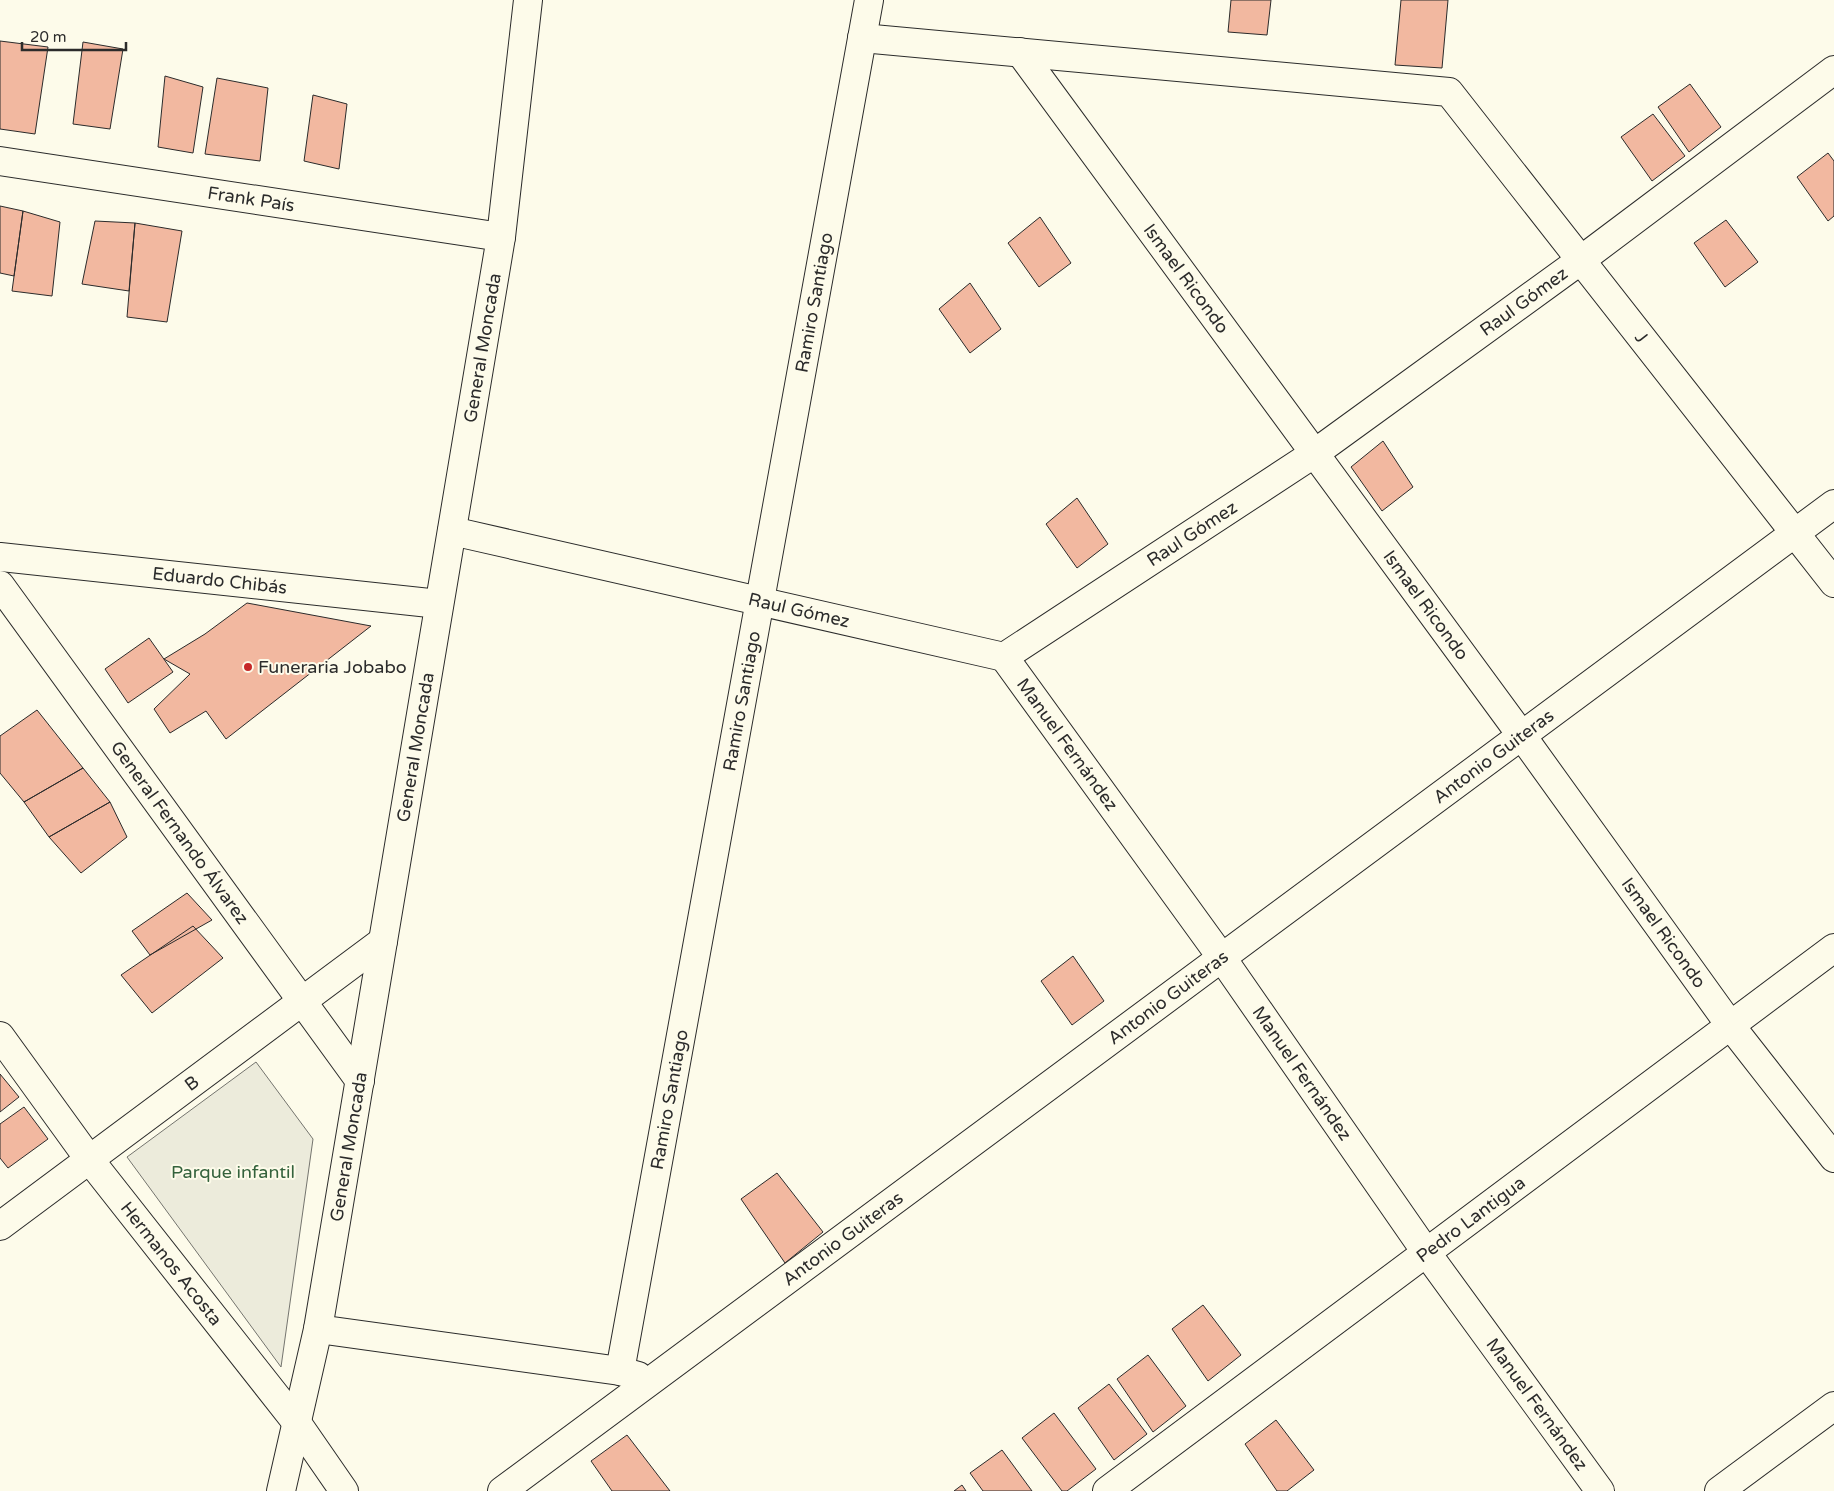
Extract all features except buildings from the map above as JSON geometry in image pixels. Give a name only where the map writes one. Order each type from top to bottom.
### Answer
[{"type":"street","name":"General Moncada","points":[[281,1491],[318,1329],[501,237],[528,0]]},
{"type":"street","name":"Ramiro Santiago","points":[[620,1371],[869,0]]},
{"type":"street","points":[[862,38],[1020,52]]},
{"type":"street","name":"J","points":[[1020,52],[1449,92],[1834,584]]},
{"type":"street","name":"Ismael Ricondo","points":[[1020,52],[1522,736],[1730,1025],[1834,1158]]},
{"type":"street","name":"Raul Gómez","points":[[452,531],[1004,657],[1315,453],[1581,260],[1834,70]]},
{"type":"street","name":"Frank País","points":[[0,161],[501,237]]},
{"type":"street","name":"Antonio Guiteras","points":[[502,1491],[1834,504]]},
{"type":"street","name":"Eduardo Chibás","points":[[0,556],[439,604]]},
{"type":"street","name":"General Fernando Álvarez","points":[[0,585],[360,1081]]},
{"type":"street","name":"Manuel Fernández","points":[[1004,657],[1222,958],[1426,1252],[1600,1491]]},
{"type":"street","name":"B","points":[[0,1226],[383,941]]},
{"type":"street","name":"Pedro Lantigua","points":[[1107,1491],[1834,948]]},
{"type":"street","name":"Hermanos Acosta","points":[[0,1036],[89,1159],[297,1423],[344,1491]]},
{"type":"street","points":[[318,1329],[620,1371],[653,1380]]},
{"type":"street","points":[[1719,1491],[1834,1406]]},
{"type":"green space","name":"Parque infantil","points":[[256,1062],[313,1139],[281,1367],[127,1157]]},
{"type":"place","name":"Funeraria Jobabo","points":[[248,667]]}]
